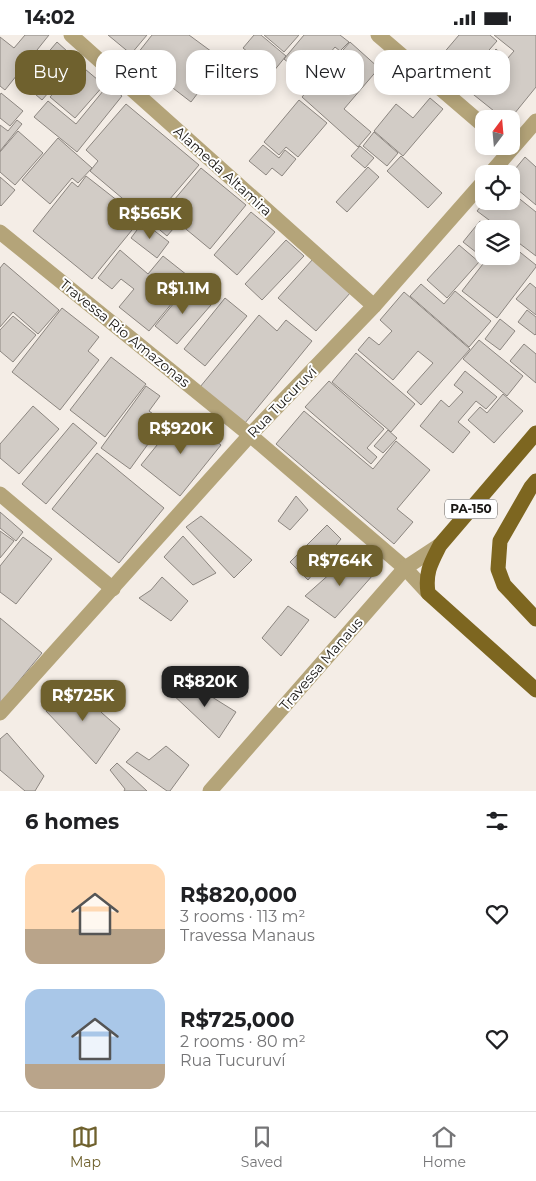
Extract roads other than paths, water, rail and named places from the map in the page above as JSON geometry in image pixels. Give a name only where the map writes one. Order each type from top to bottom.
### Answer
[{"type":"main road","name":"PA-150","points":[[428,593],[426,579],[430,565],[440,545],[536,433]]},
{"type":"main road","name":"PA-150","points":[[536,481],[530,487],[500,541],[498,569],[504,585],[536,619]]},
{"type":"main road","points":[[428,593],[536,690]]},
{"type":"street","name":"Alameda Altamira","points":[[71,35],[374,306]]},
{"type":"street","points":[[378,35],[475,118]]},
{"type":"street","points":[[520,137],[536,121]]},
{"type":"street","name":"Rua Tucuruví","points":[[0,713],[250,435],[374,306],[475,191]]},
{"type":"street","name":"Travessa Rio Amazonas","points":[[0,232],[250,435],[405,568],[428,593]]},
{"type":"street","points":[[0,494],[113,589]]},
{"type":"street","name":"Travessa Manaus","points":[[210,791],[405,568],[440,545]]}]
